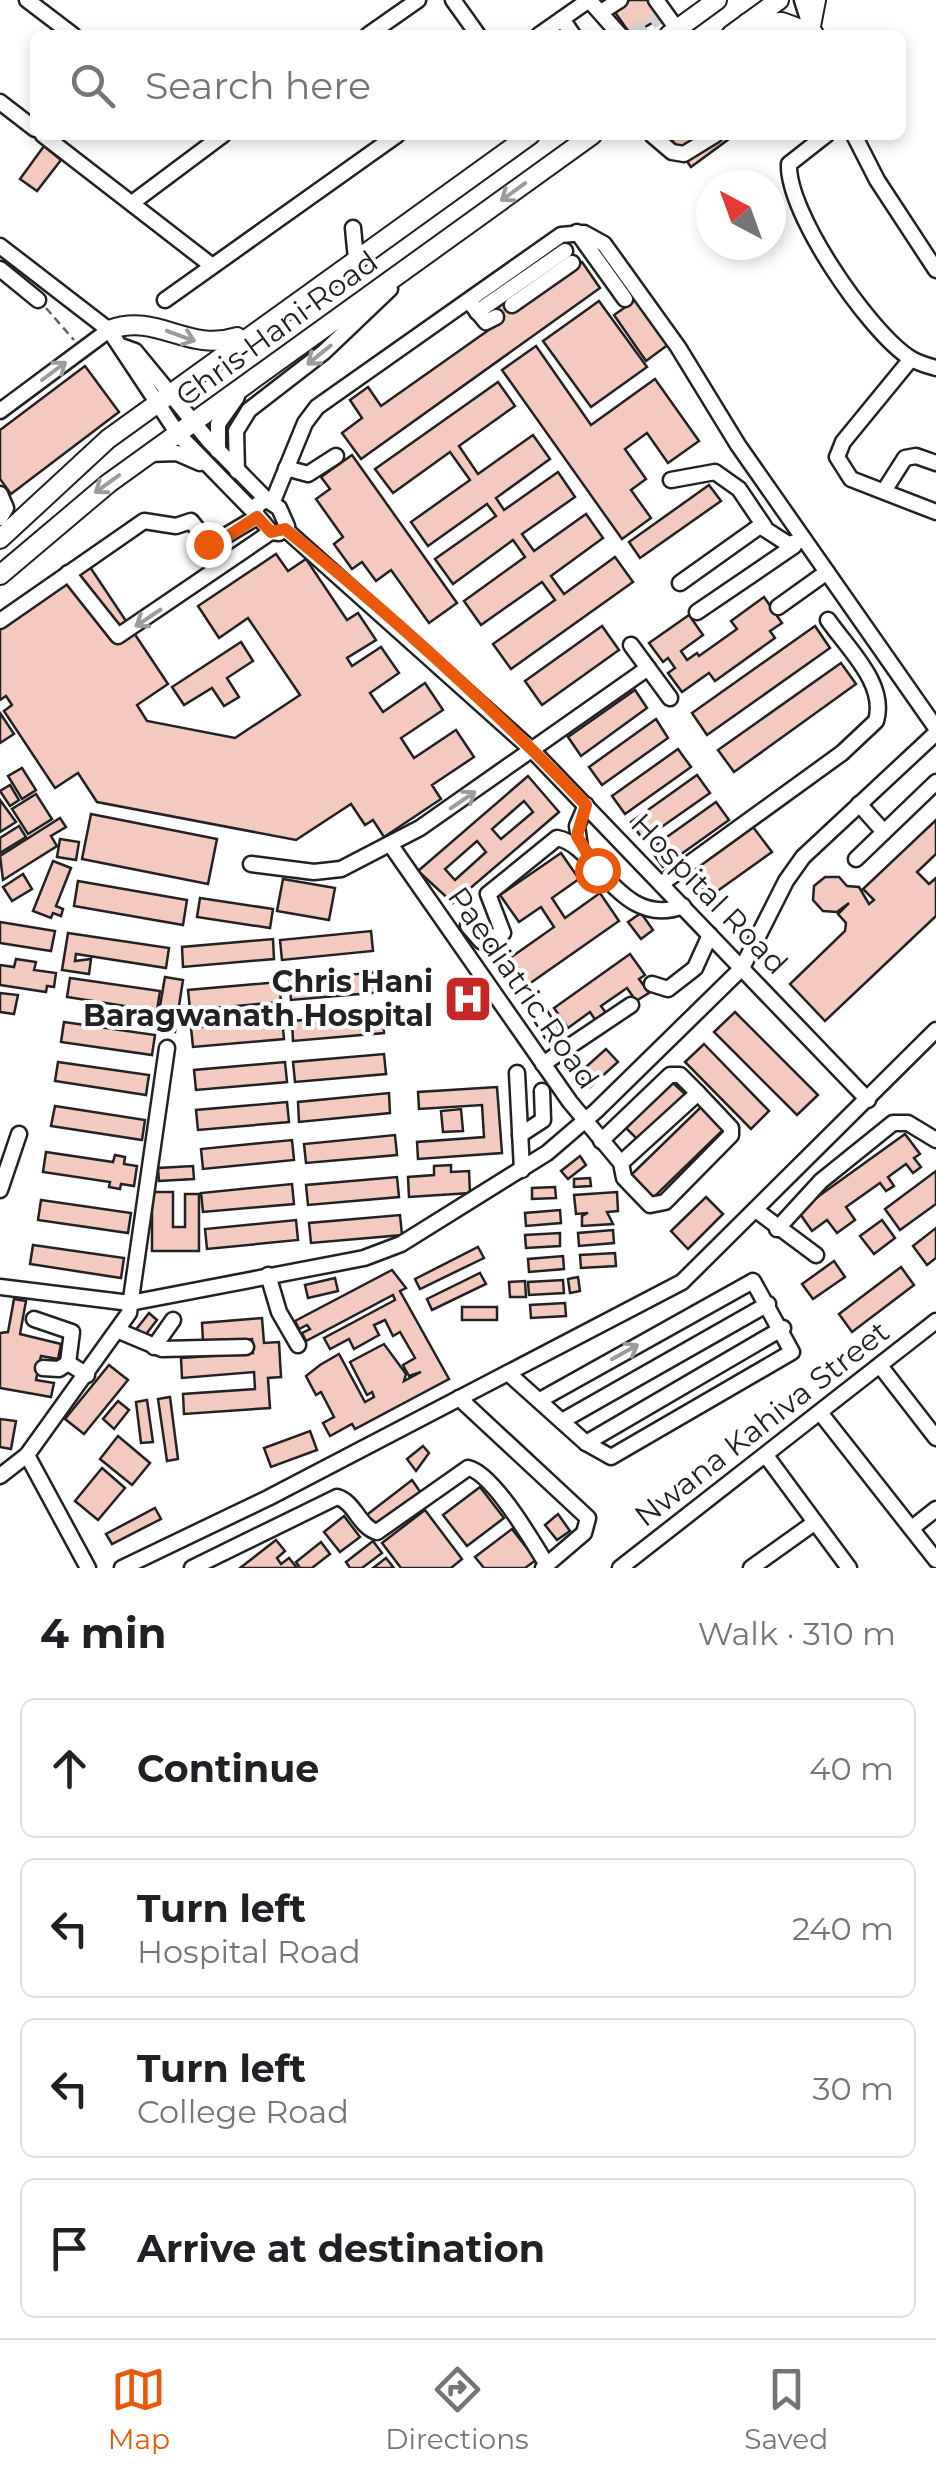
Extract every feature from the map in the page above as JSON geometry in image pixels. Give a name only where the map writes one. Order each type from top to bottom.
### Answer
[{"type":"main road","points":[[676,30],[717,0]]},
{"type":"main road","points":[[739,29],[779,0]]},
{"type":"main road","points":[[804,2],[812,30]]},
{"type":"main road","points":[[739,29],[782,22],[807,30]]},
{"type":"main road","name":"Chris Hani Road","points":[[0,539],[108,439],[523,140]]},
{"type":"main road","name":"Chris Hani Road","points":[[0,575],[65,516],[585,140]]},
{"type":"main road","points":[[108,330],[141,324],[210,344],[254,332]]},
{"type":"street","points":[[27,0],[66,30]]},
{"type":"street","points":[[375,30],[418,0]]},
{"type":"street","points":[[453,0],[474,30]]},
{"type":"street","points":[[547,30],[589,0],[616,30]]},
{"type":"street","points":[[601,12],[620,0]]},
{"type":"street","points":[[661,6],[672,30]]},
{"type":"street","points":[[562,19],[570,30]]},
{"type":"street","points":[[0,102],[30,124]]},
{"type":"street","points":[[49,140],[212,264]]},
{"type":"street","points":[[132,204],[209,140]]},
{"type":"street","points":[[165,300],[390,140]]},
{"type":"street","points":[[657,140],[672,152],[684,154],[707,140]]},
{"type":"street","points":[[820,140],[789,164],[795,195],[838,275],[880,330],[911,360],[936,368]]},
{"type":"street","points":[[856,140],[876,180],[936,270]]},
{"type":"street","points":[[353,228],[356,260]]},
{"type":"street","points":[[577,232],[626,300]]},
{"type":"street","points":[[473,306],[562,235],[577,232],[604,244],[799,543],[827,572],[936,730]]},
{"type":"street","points":[[0,246],[108,330],[121,346],[124,360],[185,428],[218,452],[285,516],[278,530],[118,636],[68,573]]},
{"type":"street","points":[[270,501],[308,418],[317,407],[473,306],[568,257],[512,305]]},
{"type":"street","points":[[237,471],[236,431],[249,410],[334,343],[415,264]]},
{"type":"street","points":[[0,269],[38,300]]},
{"type":"street","points":[[473,306],[486,322],[496,316]]},
{"type":"street","points":[[0,411],[108,330]]},
{"type":"street","points":[[911,360],[838,452],[840,468],[848,476],[936,512]]},
{"type":"street","points":[[218,452],[222,416],[250,382]]},
{"type":"street","name":"Hospital Road","points":[[185,428],[210,468],[256,515],[532,750],[868,1100]]},
{"type":"street","points":[[149,454],[177,454],[210,468]]},
{"type":"street","points":[[286,468],[308,474],[336,456]]},
{"type":"street","points":[[884,492],[905,458],[916,456],[936,463]]},
{"type":"street","points":[[671,480],[715,472],[739,488],[764,526],[799,543]]},
{"type":"street","points":[[0,494],[6,508],[0,518]]},
{"type":"street","points":[[0,621],[146,520],[176,526],[191,521],[210,544],[256,515],[258,504],[270,501]]},
{"type":"street","points":[[680,583],[764,526]]},
{"type":"street","points":[[697,612],[799,543]]},
{"type":"street","points":[[778,607],[827,572]]},
{"type":"street","points":[[662,884],[842,753],[876,721],[879,698],[874,684],[828,620]]},
{"type":"street","points":[[632,645],[670,698]]},
{"type":"street","points":[[252,864],[334,872],[434,819],[648,668]]},
{"type":"street","name":"Paediatric Road","points":[[390,844],[584,1122],[742,968],[794,868],[936,730]]},
{"type":"street","points":[[856,859],[936,782]]},
{"type":"street","points":[[859,804],[884,832]]},
{"type":"street","points":[[580,848],[578,826],[586,805]]},
{"type":"street","points":[[468,926],[481,941],[503,933],[488,900],[494,885],[550,840],[561,838],[580,848],[622,896],[670,909],[682,906]]},
{"type":"street","points":[[652,984],[668,989],[687,979],[710,935]]},
{"type":"street","points":[[543,1064],[632,1005]]},
{"type":"street","points":[[537,1010],[563,1051]]},
{"type":"street","points":[[122,1568],[186,1540],[682,1282],[757,1212],[936,1030]]},
{"type":"street","points":[[0,1476],[27,1455],[119,1331],[130,1303],[167,1048]]},
{"type":"street","points":[[517,1072],[522,1170]]},
{"type":"street","points":[[0,1288],[130,1303],[386,1252],[522,1170],[584,1122],[601,1141],[621,1163],[624,1178],[650,1205],[665,1202],[731,1136],[727,1121],[680,1074],[670,1075],[601,1141]]},
{"type":"street","points":[[520,1135],[543,1120],[542,1091]]},
{"type":"street","points":[[621,1163],[698,1093]]},
{"type":"street","points":[[777,1229],[805,1198],[893,1123],[908,1123],[936,1140]]},
{"type":"street","points":[[0,1190],[19,1134]]},
{"type":"street","points":[[788,1180],[805,1198]]},
{"type":"street","points":[[757,1212],[816,1255]]},
{"type":"street","points":[[268,1276],[279,1312],[298,1345]]},
{"type":"street","points":[[508,1373],[586,1443],[611,1457],[792,1352],[783,1328],[753,1281],[540,1400]]},
{"type":"street","points":[[562,1421],[768,1304]]},
{"type":"street","points":[[34,1320],[72,1332],[68,1363],[59,1369],[43,1368]]},
{"type":"street","points":[[154,1347],[173,1320]]},
{"type":"street","name":"Nwana Kahiva Street","points":[[620,1568],[880,1367],[930,1338],[936,1322]]},
{"type":"street","points":[[586,1443],[783,1328]]},
{"type":"street","points":[[119,1331],[154,1347],[246,1346]]},
{"type":"street","points":[[68,1363],[87,1375]]},
{"type":"street","points":[[880,1367],[936,1438]]},
{"type":"street","points":[[192,1568],[337,1498],[346,1500],[368,1528],[377,1532],[468,1468],[479,1472],[545,1566],[587,1529],[588,1517],[459,1398]]},
{"type":"street","points":[[822,1415],[936,1560]]},
{"type":"street","points":[[27,1455],[88,1568]]},
{"type":"street","points":[[766,1457],[849,1568]]},
{"type":"street","points":[[912,1528],[936,1509]]},
{"type":"street","points":[[751,1568],[814,1523]]},
{"type":"building","points":[[622,0],[656,0],[664,16],[640,30],[627,30],[612,8]]},
{"type":"building","points":[[672,140],[728,140],[691,167]]},
{"type":"building","points":[[44,146],[61,160],[37,191],[20,179]]},
{"type":"building","points":[[582,262],[600,288],[361,459],[342,433],[362,418],[350,400],[368,387],[381,406],[500,322],[491,310],[507,299],[515,310]]},
{"type":"building","points":[[637,299],[669,344],[646,361],[614,315]]},
{"type":"building","points":[[599,301],[647,367],[591,407],[543,341]]},
{"type":"building","points":[[536,346],[591,425],[655,379],[699,441],[668,463],[647,433],[625,449],[646,479],[631,490],[651,518],[622,539],[502,370]]},
{"type":"building","points":[[85,366],[119,412],[11,494],[0,479],[0,430]]},
{"type":"building","points":[[498,382],[515,406],[459,446],[478,474],[533,435],[550,459],[496,498],[504,510],[558,472],[575,497],[522,534],[534,551],[586,514],[603,538],[551,576],[564,594],[615,557],[633,582],[511,669],[493,644],[555,600],[542,582],[481,625],[464,601],[525,557],[513,540],[453,584],[435,559],[496,516],[487,504],[428,546],[411,522],[470,480],[450,452],[393,493],[375,469]]},
{"type":"building","points":[[352,455],[457,603],[429,623],[391,570],[376,581],[362,562],[352,569],[334,544],[343,537],[316,499],[330,489],[321,477]]},
{"type":"building","points":[[709,485],[721,501],[640,558],[629,542]]},
{"type":"building","points":[[276,554],[288,571],[306,559],[347,620],[358,613],[376,640],[347,658],[352,666],[381,647],[399,673],[370,693],[383,712],[425,683],[443,710],[401,738],[414,758],[456,730],[474,757],[432,785],[441,799],[384,837],[373,820],[365,825],[351,804],[296,840],[97,802],[78,773],[55,788],[4,711],[12,705],[6,696],[0,700],[0,623],[88,564],[168,684],[137,705],[147,721],[235,738],[300,695],[248,618],[219,638],[198,606]]},
{"type":"building","points":[[764,597],[782,623],[770,631],[775,638],[715,681],[709,673],[682,692],[668,673],[675,668],[668,658],[663,662],[649,643],[689,615],[703,635],[681,651],[687,660],[697,653],[699,656],[737,629],[731,621]]},
{"type":"building","points":[[602,626],[619,650],[542,705],[525,681]]},
{"type":"building","points":[[815,626],[830,648],[707,735],[692,713]]},
{"type":"building","points":[[241,642],[253,661],[227,678],[239,697],[224,706],[212,688],[184,705],[172,687]]},
{"type":"building","points":[[841,663],[856,684],[734,772],[718,750]]},
{"type":"building","points":[[635,690],[647,708],[581,756],[568,737]]},
{"type":"building","points":[[0,713],[14,734],[0,743]]},
{"type":"building","points":[[656,719],[668,738],[602,785],[589,767]]},
{"type":"building","points":[[678,749],[691,767],[625,814],[612,796]]},
{"type":"building","points":[[22,768],[36,790],[22,799],[8,776]]},
{"type":"building","points":[[697,775],[710,793],[643,840],[631,822]]},
{"type":"building","points":[[528,776],[559,812],[453,903],[418,871]],"holes":[[[524,801],[533,812],[501,839],[492,829]],[[477,841],[486,852],[455,880],[445,869]]]},
{"type":"building","points":[[10,785],[19,800],[10,806],[0,791]]},
{"type":"building","points":[[36,794],[52,819],[28,834],[12,809]]},
{"type":"building","points":[[0,800],[16,822],[0,832]]},
{"type":"building","points":[[716,802],[729,820],[663,867],[650,849]]},
{"type":"building","points":[[91,814],[217,839],[208,884],[82,859]]},
{"type":"building","points":[[60,818],[66,827],[51,836],[57,846],[3,880],[0,856]]},
{"type":"building","points":[[936,820],[936,854],[917,872],[929,884],[936,878],[936,916],[825,1021],[790,984],[845,931],[846,923],[838,914],[849,903],[837,912],[823,911],[813,900],[814,886],[825,877],[839,877],[847,886],[859,887],[869,904],[874,900],[863,889]]},
{"type":"building","points":[[19,826],[26,837],[0,853],[0,838]]},
{"type":"building","points":[[753,827],[772,852],[709,897],[691,871]]},
{"type":"building","points":[[60,839],[79,842],[76,860],[57,857]]},
{"type":"building","points":[[561,853],[579,879],[552,898],[565,918],[600,893],[619,921],[529,984],[510,958],[554,927],[541,907],[519,922],[500,895]]},
{"type":"building","points":[[53,861],[71,868],[56,906],[63,909],[61,916],[53,913],[51,918],[33,911]]},
{"type":"building","points":[[23,874],[32,889],[12,901],[3,887]]},
{"type":"building","points":[[283,879],[335,888],[329,920],[277,911]]},
{"type":"building","points":[[78,881],[187,900],[183,925],[74,906]]},
{"type":"building","points":[[200,898],[273,909],[270,928],[197,917]]},
{"type":"building","points":[[641,913],[653,930],[641,939],[628,922]]},
{"type":"building","points":[[0,922],[55,931],[51,951],[0,943]]},
{"type":"building","points":[[371,931],[373,951],[282,960],[280,940]]},
{"type":"building","points":[[68,933],[169,948],[166,968],[76,954],[75,961],[91,959],[89,974],[62,970]]},
{"type":"building","points":[[273,939],[274,959],[183,967],[182,947]]},
{"type":"building","points":[[630,954],[645,975],[639,979],[649,993],[636,1001],[627,988],[601,1006],[606,1013],[596,1021],[590,1012],[568,1028],[554,1008]]},
{"type":"building","points":[[16,959],[36,962],[34,970],[56,973],[54,987],[47,986],[46,992],[0,985],[0,965],[14,967]]},
{"type":"building","points":[[380,972],[382,992],[291,1000],[289,980]]},
{"type":"building","points":[[165,977],[183,980],[175,1032],[156,1029]]},
{"type":"building","points":[[70,978],[160,991],[157,1011],[67,997]]},
{"type":"building","points":[[279,982],[281,1002],[190,1010],[188,990]]},
{"type":"building","points":[[0,993],[18,995],[14,1014],[0,1012]]},
{"type":"building","points":[[735,1012],[818,1095],[797,1115],[714,1032]]},
{"type":"building","points":[[383,1013],[384,1033],[293,1041],[292,1021]]},
{"type":"building","points":[[282,1019],[284,1039],[193,1047],[191,1028]]},
{"type":"building","points":[[64,1022],[155,1035],[152,1055],[61,1042]]},
{"type":"building","points":[[704,1044],[769,1111],[751,1129],[685,1062]]},
{"type":"building","points":[[606,1049],[618,1062],[590,1087],[578,1074]]},
{"type":"building","points":[[384,1054],[386,1074],[295,1082],[293,1062]]},
{"type":"building","points":[[58,1062],[149,1075],[146,1095],[55,1081]]},
{"type":"building","points":[[285,1062],[287,1082],[196,1090],[194,1070]]},
{"type":"building","points":[[672,1082],[685,1094],[638,1140],[625,1127]]},
{"type":"building","points":[[497,1087],[502,1153],[418,1159],[417,1142],[484,1137],[482,1105],[419,1109],[418,1092]]},
{"type":"building","points":[[389,1093],[390,1113],[299,1122],[298,1102]]},
{"type":"building","points":[[287,1102],[289,1122],[198,1130],[196,1110]]},
{"type":"building","points":[[55,1106],[145,1120],[142,1140],[51,1126]]},
{"type":"building","points":[[702,1106],[724,1129],[653,1198],[631,1175]]},
{"type":"building","points":[[461,1109],[463,1131],[443,1132],[441,1111]]},
{"type":"building","points":[[905,1134],[920,1154],[914,1158],[921,1167],[913,1173],[906,1164],[888,1177],[894,1186],[886,1191],[880,1183],[846,1207],[855,1220],[837,1233],[827,1220],[812,1231],[798,1211]]},
{"type":"building","points":[[395,1135],[397,1155],[306,1163],[304,1144]]},
{"type":"building","points":[[292,1140],[294,1160],[203,1169],[201,1149]]},
{"type":"building","points":[[46,1152],[113,1162],[115,1155],[125,1157],[124,1164],[137,1166],[134,1186],[121,1184],[120,1189],[109,1187],[110,1182],[43,1172]]},
{"type":"building","points":[[580,1156],[586,1165],[568,1179],[561,1171]]},
{"type":"building","points":[[451,1165],[451,1172],[469,1171],[470,1193],[409,1197],[408,1177],[434,1175],[434,1166]]},
{"type":"building","points":[[193,1166],[194,1179],[159,1181],[158,1168]]},
{"type":"building","points":[[936,1171],[936,1204],[900,1230],[885,1209]]},
{"type":"building","points":[[397,1177],[399,1197],[308,1205],[306,1185]]},
{"type":"building","points":[[590,1178],[591,1186],[574,1187],[574,1179]]},
{"type":"building","points":[[292,1184],[294,1204],[203,1212],[201,1193]]},
{"type":"building","points":[[555,1187],[556,1198],[532,1199],[532,1188]]},
{"type":"building","points":[[152,1192],[173,1192],[173,1227],[185,1227],[185,1194],[199,1194],[199,1251],[152,1251]]},
{"type":"building","points":[[617,1192],[618,1211],[607,1212],[613,1224],[582,1226],[582,1216],[588,1213],[576,1214],[574,1195]]},
{"type":"building","points":[[706,1197],[723,1214],[688,1249],[671,1231]]},
{"type":"building","points":[[41,1200],[131,1213],[128,1233],[38,1220]]},
{"type":"building","points":[[560,1210],[561,1223],[526,1226],[525,1213]]},
{"type":"building","points":[[400,1215],[402,1235],[311,1243],[309,1223]]},
{"type":"building","points":[[296,1220],[298,1240],[207,1249],[205,1229]]},
{"type":"building","points":[[882,1220],[895,1238],[874,1254],[860,1236]]},
{"type":"building","points":[[936,1228],[936,1258],[927,1265],[913,1246]]},
{"type":"building","points":[[613,1230],[614,1243],[579,1246],[578,1233]]},
{"type":"building","points":[[560,1233],[560,1246],[526,1248],[525,1235]]},
{"type":"building","points":[[33,1245],[124,1258],[121,1278],[30,1264]]},
{"type":"building","points":[[478,1247],[484,1258],[420,1289],[415,1279]]},
{"type":"building","points":[[615,1253],[616,1266],[581,1268],[580,1255]]},
{"type":"building","points":[[563,1256],[564,1269],[529,1272],[528,1259]]},
{"type":"building","points":[[834,1261],[845,1277],[813,1299],[802,1284]]},
{"type":"building","points":[[901,1267],[914,1285],[852,1332],[839,1314]]},
{"type":"building","points":[[392,1270],[406,1288],[400,1291],[449,1379],[355,1429],[352,1424],[330,1436],[323,1423],[334,1417],[321,1392],[316,1395],[306,1376],[320,1365],[339,1354],[365,1402],[374,1397],[372,1392],[367,1395],[350,1362],[384,1344],[406,1374],[404,1381],[421,1372],[409,1376],[403,1365],[415,1358],[400,1332],[393,1336],[385,1320],[374,1325],[379,1335],[354,1349],[349,1339],[330,1349],[324,1338],[395,1300],[393,1295],[306,1341],[302,1333],[310,1329],[307,1325],[299,1329],[295,1321]]},
{"type":"building","points":[[480,1273],[486,1284],[432,1310],[427,1299]]},
{"type":"building","points":[[578,1277],[580,1291],[570,1293],[568,1279]]},
{"type":"building","points":[[335,1278],[338,1291],[308,1298],[305,1285]]},
{"type":"building","points":[[563,1280],[564,1293],[529,1295],[528,1282]]},
{"type":"building","points":[[525,1281],[526,1297],[510,1297],[509,1282]]},
{"type":"building","points":[[14,1299],[26,1301],[20,1334],[61,1344],[58,1359],[41,1356],[36,1380],[54,1383],[51,1397],[0,1388],[0,1333],[8,1332]]},
{"type":"building","points":[[565,1303],[566,1316],[531,1318],[530,1305]]},
{"type":"building","points":[[462,1307],[497,1307],[497,1320],[462,1320]]},
{"type":"building","points":[[149,1313],[157,1320],[143,1338],[134,1332]]},
{"type":"building","points":[[262,1318],[264,1343],[279,1342],[281,1377],[268,1378],[270,1408],[184,1414],[183,1394],[255,1389],[254,1372],[182,1378],[181,1358],[253,1353],[252,1339],[203,1342],[202,1323]]},
{"type":"building","points":[[109,1365],[128,1380],[84,1434],[65,1419]]},
{"type":"building","points":[[170,1397],[178,1459],[167,1461],[158,1399]]},
{"type":"building","points":[[147,1400],[153,1442],[141,1443],[136,1402]]},
{"type":"building","points":[[118,1401],[129,1410],[114,1429],[103,1419]]},
{"type":"building","points":[[0,1419],[16,1421],[11,1449],[0,1447]]},
{"type":"building","points":[[310,1431],[317,1450],[271,1467],[264,1448]]},
{"type":"building","points":[[118,1436],[150,1463],[132,1485],[100,1459]]},
{"type":"building","points":[[423,1446],[429,1453],[416,1471],[407,1459]]},
{"type":"building","points":[[102,1468],[125,1488],[98,1520],[75,1501]]},
{"type":"building","points":[[412,1480],[421,1493],[373,1530],[364,1517]]},
{"type":"building","points":[[480,1487],[504,1518],[467,1546],[443,1515]]},
{"type":"building","points":[[155,1508],[161,1519],[112,1544],[106,1534]]},
{"type":"building","points":[[425,1510],[462,1559],[451,1568],[401,1568],[382,1543]]},
{"type":"building","points":[[558,1514],[570,1531],[557,1540],[545,1525]]},
{"type":"building","points":[[344,1516],[360,1537],[340,1552],[324,1532]]},
{"type":"building","points":[[512,1529],[536,1560],[525,1568],[484,1568],[475,1557]]},
{"type":"building","points":[[276,1540],[285,1551],[277,1558],[281,1564],[289,1558],[297,1568],[240,1568]]},
{"type":"building","points":[[373,1541],[382,1553],[362,1568],[350,1568],[346,1562]]},
{"type":"building","points":[[321,1542],[330,1554],[312,1568],[300,1568],[296,1562]]},
{"type":"building","points":[[386,1558],[394,1568],[373,1568]]},
{"type":"tunnel","points":[[641,30],[663,14]]},
{"type":"place","name":"Chris Hani Baragwanath Hospital","points":[[468,999]]},
{"type":"route","points":[[208,544],[216,544],[257,517],[271,532],[285,529],[322,559],[532,750],[586,805],[577,836],[580,848],[597,870]]}]
